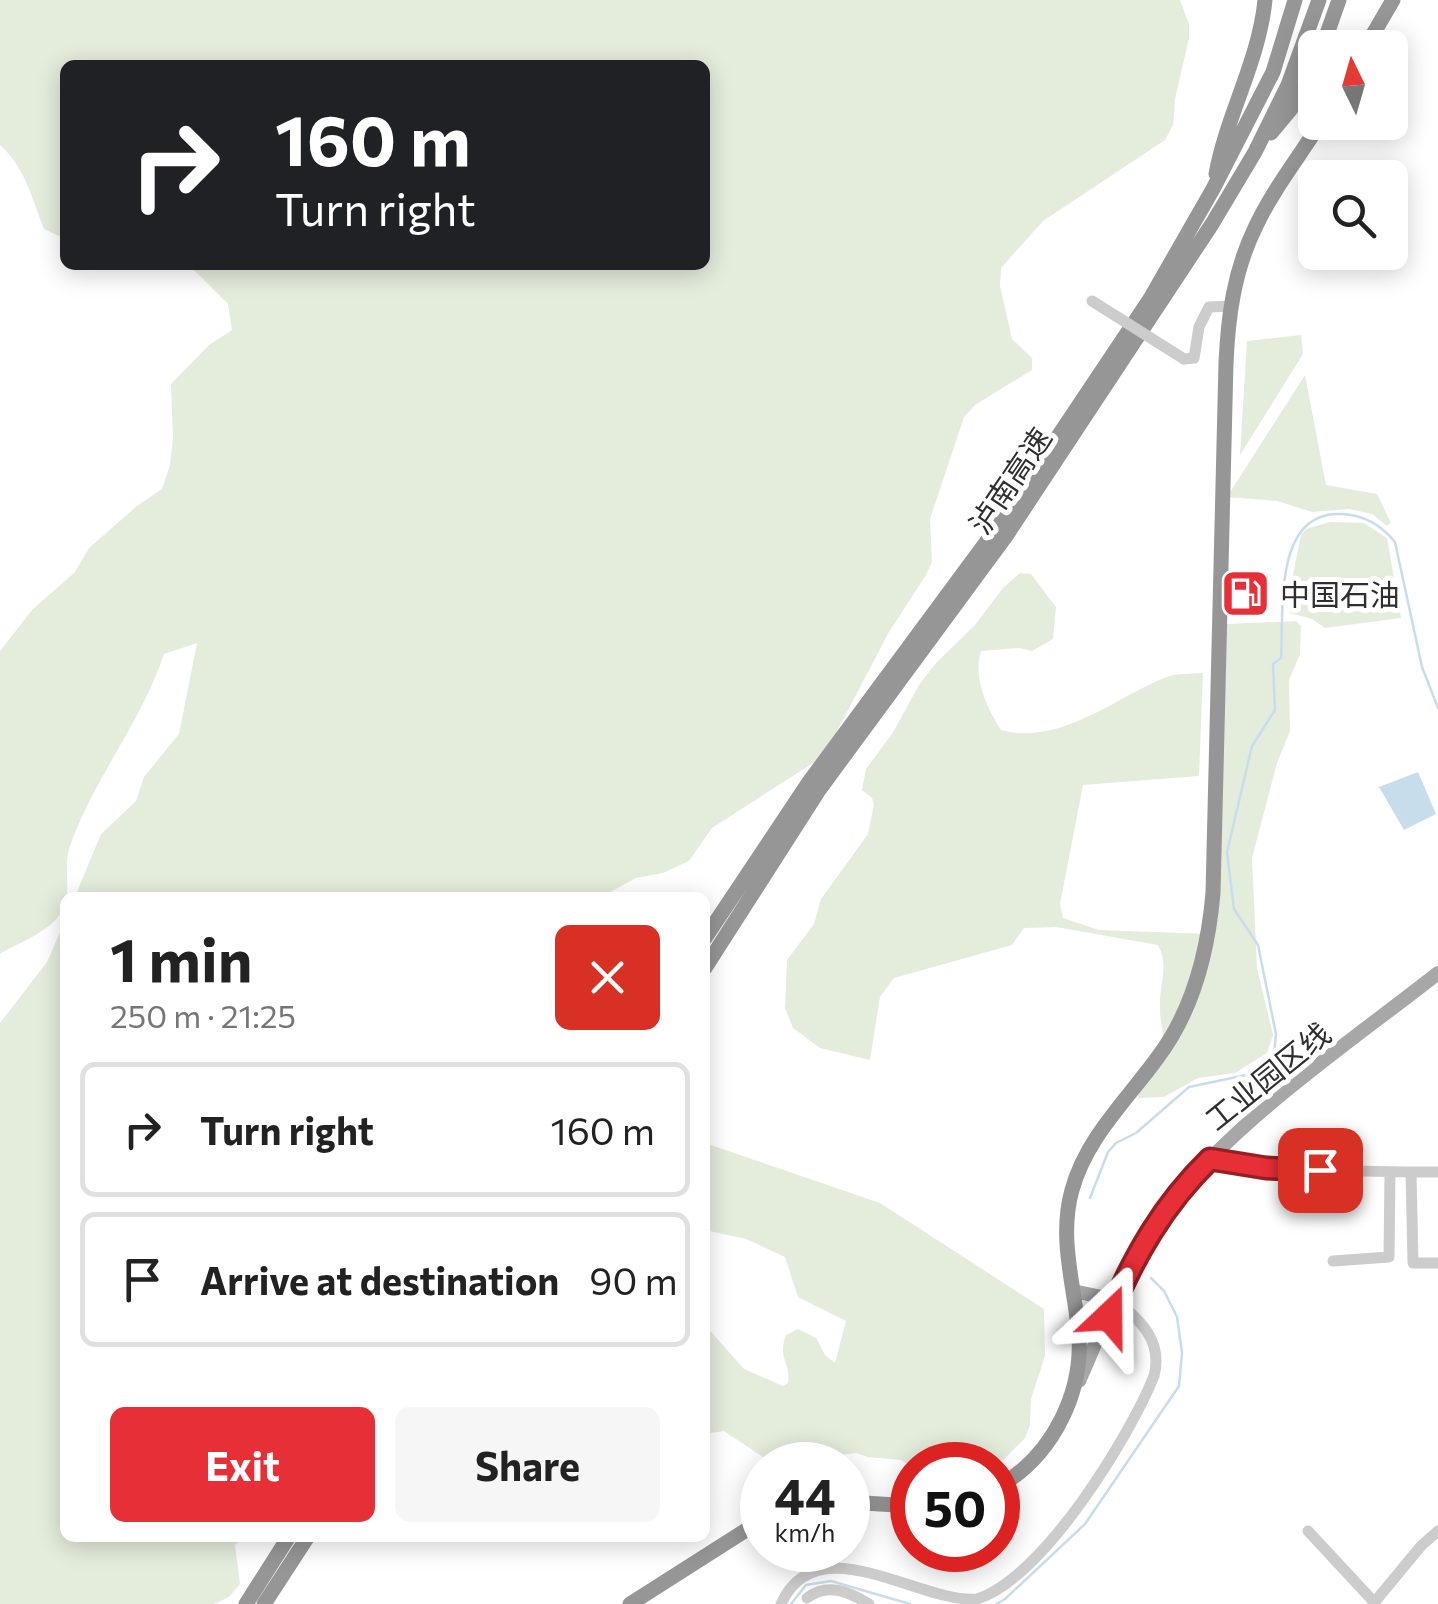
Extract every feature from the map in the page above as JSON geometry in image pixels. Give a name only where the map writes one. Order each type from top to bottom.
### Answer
[{"type":"highway","points":[[1214,189],[1220,150],[1258,40],[1265,0]]},
{"type":"highway","name":"泸南高速","points":[[710,930],[809,782],[996,529],[1150,299],[1214,189],[1273,72],[1295,0]]},
{"type":"highway","name":"泸南高速","points":[[710,960],[819,790],[1017,520],[1160,306],[1256,152],[1302,51],[1319,0]]},
{"type":"highway","points":[[1328,30],[1339,0]]},
{"type":"highway","points":[[1376,30],[1394,0]]},
{"type":"highway","points":[[1256,152],[1298,96]]},
{"type":"highway","points":[[1020,1472],[1058,1426],[1070,1398],[1080,1352],[1066,1228],[1076,1176],[1098,1136],[1177,1029],[1196,984],[1208,932],[1213,878],[1226,364],[1231,306],[1254,229],[1309,140]]},
{"type":"highway","points":[[630,1604],[740,1534]]},
{"type":"highway","points":[[246,1604],[285,1542]]},
{"type":"highway","points":[[264,1604],[304,1542]]},
{"type":"main road","name":"工业园区线","points":[[1070,1398],[1150,1231],[1210,1159],[1438,973]]},
{"type":"main road","points":[[1072,1291],[1116,1300]]},
{"type":"street","points":[[1092,300],[1184,359],[1194,358],[1209,307],[1231,306]]},
{"type":"street","points":[[1210,1159],[1266,1168],[1438,1172]]},
{"type":"street","points":[[1333,1261],[1389,1256],[1390,1172]]},
{"type":"street","points":[[1411,1172],[1414,1263],[1438,1263]]},
{"type":"street","points":[[808,1598],[824,1589],[855,1586],[970,1601],[1000,1588],[1061,1532],[1085,1499],[1156,1371],[1155,1349],[1147,1329],[1116,1300]]},
{"type":"street","points":[[1308,1532],[1373,1601],[1438,1531]]},
{"type":"street","points":[[782,1604],[790,1590],[809,1576],[832,1571],[855,1586],[870,1604]]},
{"type":"green space","points":[[0,0],[1180,0],[1189,24],[1173,125],[1165,140],[1043,221],[1001,268],[1000,286],[1012,339],[1032,358],[1032,370],[975,405],[964,417],[930,519],[932,562],[889,632],[824,756],[712,828],[689,861],[663,873],[636,878],[610,892],[77,892],[101,834],[136,801],[144,777],[179,734],[197,643],[164,654],[143,704],[80,821],[68,854],[67,892],[60,892],[60,914],[42,931],[0,954],[0,651],[32,610],[75,572],[89,548],[162,489],[173,438],[171,384],[209,345],[232,330],[228,304],[194,270],[710,270],[710,60],[60,60],[60,237],[44,229],[22,173],[0,145]]},
{"type":"green space","points":[[1301,335],[1303,354],[1240,455],[1247,341]]},
{"type":"green space","points":[[1305,375],[1326,485],[1377,494],[1391,523],[1387,526],[1372,514],[1349,509],[1312,512],[1277,501],[1227,497]]},
{"type":"green space","points":[[1330,522],[1364,523],[1387,538],[1401,618],[1325,628],[1312,619],[1290,613],[1290,590],[1301,535],[1306,529]]},
{"type":"green space","points":[[1020,573],[1031,574],[1056,607],[1053,639],[1032,651],[981,651],[982,692],[1001,730],[1044,732],[1085,718],[1164,678],[1203,673],[1199,776],[1083,785],[1060,904],[1063,918],[1099,930],[1210,934],[1227,624],[1296,621],[1301,626],[1300,654],[1289,680],[1290,731],[1277,763],[1252,858],[1257,968],[1273,1035],[1267,1053],[1235,1073],[1198,1078],[1164,1097],[1138,1098],[1166,1053],[1160,1009],[1163,959],[1158,945],[1056,927],[1024,928],[1012,945],[894,978],[880,997],[870,1060],[820,1048],[793,1028],[785,1008],[787,960],[814,924],[821,899],[868,834],[874,804],[862,790],[866,769],[936,663]]},
{"type":"green space","points":[[60,932],[60,1542],[238,1542],[235,1545],[240,1584],[229,1597],[214,1604],[0,1604],[0,1023],[47,962]]},
{"type":"green space","points":[[710,1145],[880,1203],[1044,1309],[1045,1356],[1031,1399],[1025,1438],[1020,1443],[890,1442],[890,1459],[870,1457],[870,1442],[740,1442],[724,1431],[710,1433],[710,1331],[744,1369],[783,1386],[788,1383],[783,1350],[786,1335],[798,1329],[816,1338],[825,1355],[835,1363],[846,1321],[798,1297],[785,1257],[746,1239],[710,1231]]},
{"type":"water","points":[[1418,772],[1436,814],[1404,830],[1379,787]]},
{"type":"waterway","points":[[1090,1198],[1108,1152],[1116,1143],[1136,1133],[1189,1087],[1251,1074],[1274,1054],[1276,1034],[1258,945],[1234,909],[1227,852],[1252,746],[1275,710],[1273,664],[1281,658],[1287,566],[1293,545],[1304,528],[1320,517],[1358,516],[1378,526],[1395,542],[1422,667],[1438,708]]},
{"type":"waterway","points":[[996,1604],[1085,1524],[1179,1386],[1182,1353],[1177,1317],[1164,1291],[1151,1278]]},
{"type":"waterway","points":[[791,1604],[806,1585],[831,1581],[910,1604]]},
{"type":"place","name":"中国石油","points":[[1245,593]]},
{"type":"route","points":[[1109,1316],[1150,1231],[1210,1159],[1266,1168],[1320,1170]]}]
